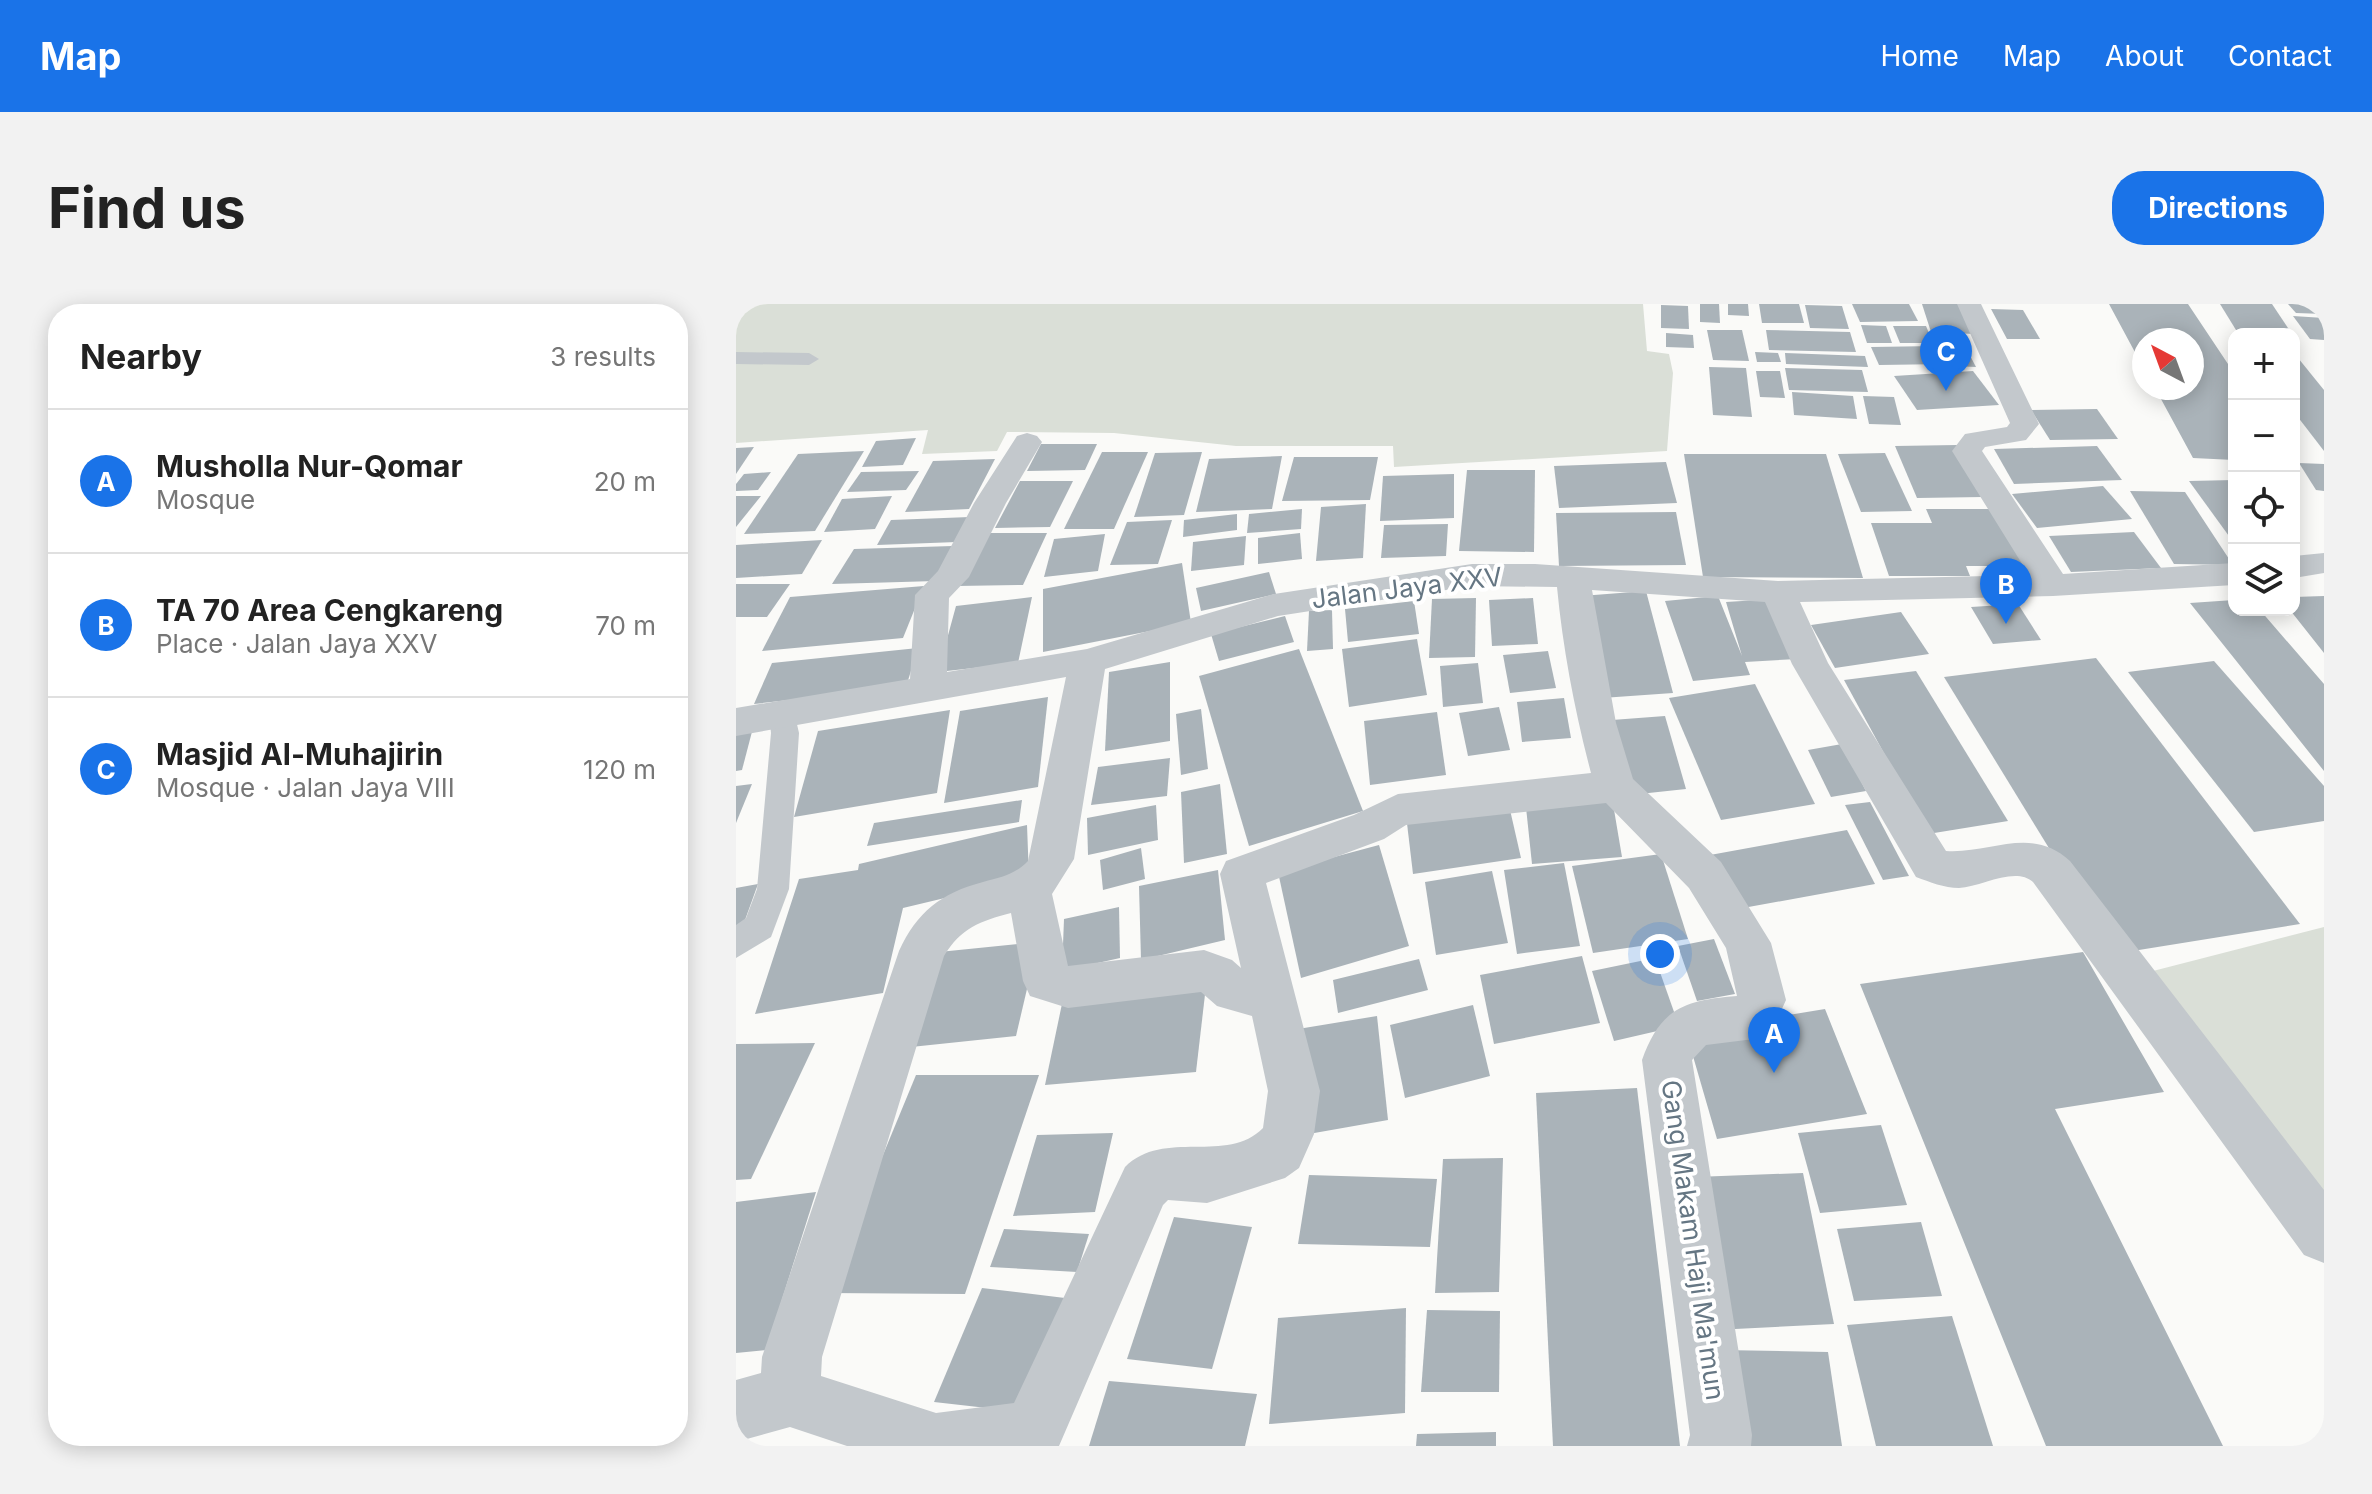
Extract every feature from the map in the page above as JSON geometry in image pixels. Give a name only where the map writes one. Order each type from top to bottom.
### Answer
[{"type":"street","points":[[1969,304],[2025,424],[2016,434],[1975,440],[1967,451],[2053,585]]},
{"type":"street","points":[[928,689],[932,595],[952,577],[990,503],[1027,442]]},
{"type":"street","points":[[2300,566],[2324,563]]},
{"type":"street","name":"Jalan Jaya XXV","points":[[736,722],[1088,661],[1274,605],[1472,575],[1573,578],[1778,592],[2053,585],[2228,574]]},
{"type":"street","name":"Gang Makam Haji Ma'mun","points":[[1573,578],[1579,631],[1597,723],[1615,786],[1705,875],[1748,943],[1762,1000],[1754,1017],[1686,1027],[1674,1039],[1667,1060],[1721,1435],[1719,1446]]},
{"type":"street","points":[[1778,592],[1810,664],[1931,864],[1955,873],[2019,858],[2037,860],[2054,874],[2324,1235]]},
{"type":"street","points":[[1088,661],[1052,859],[1045,876],[1029,889],[956,911],[934,930],[922,951],[792,1357],[763,1404],[930,1445],[1033,1432],[1144,1186],[1162,1173],[1207,1176],[1266,1159],[1280,1149],[1288,1134],[1294,1091],[1242,874],[1369,827],[1398,810],[1615,786]]},
{"type":"street","points":[[1029,889],[1047,981],[1068,987],[1204,971],[1215,975],[1234,991],[1272,999]]},
{"type":"lane","points":[[736,358],[809,359]]},
{"type":"lane","points":[[736,943],[759,927],[773,889],[785,733],[783,714]]},
{"type":"shaded area","points":[[736,304],[1643,304],[1647,351],[1669,354],[1673,373],[1667,451],[1394,467],[1393,446],[1236,446],[1114,433],[1007,432],[997,451],[922,454],[928,430],[736,443]]},
{"type":"shaded area","points":[[2324,927],[2324,1202],[2153,971]]},
{"type":"building","points":[[1700,304],[1719,304],[1720,323],[1700,322]]},
{"type":"building","points":[[1728,304],[1748,304],[1749,316],[1728,315]]},
{"type":"building","points":[[1759,304],[1799,304],[1804,323],[1762,323]]},
{"type":"building","points":[[1852,304],[1909,304],[1918,321],[1860,322]]},
{"type":"building","points":[[1922,304],[1962,304],[1974,334],[1931,332]]},
{"type":"building","points":[[2109,304],[2188,304],[2204,328],[2132,328],[2132,347]]},
{"type":"building","points":[[2220,304],[2272,304],[2288,328],[2235,328]]},
{"type":"building","points":[[2288,304],[2324,304],[2324,314],[2296,313]]},
{"type":"building","points":[[1661,305],[1688,306],[1689,329],[1661,328]]},
{"type":"building","points":[[1805,305],[1842,306],[1849,329],[1810,328]]},
{"type":"building","points":[[1991,309],[2023,310],[2040,339],[2007,339]]},
{"type":"building","points":[[2293,316],[2324,318],[2324,340],[2310,339]]},
{"type":"building","points":[[1861,325],[1886,326],[1892,343],[1867,343]]},
{"type":"building","points":[[1893,326],[1926,326],[1933,343],[1900,343]]},
{"type":"building","points":[[2204,328],[2228,364],[2228,460],[2193,458],[2162,400],[2204,400]]},
{"type":"building","points":[[1707,330],[1742,330],[1749,361],[1713,360]]},
{"type":"building","points":[[1766,330],[1850,332],[1856,352],[1769,350]]},
{"type":"building","points":[[1666,333],[1693,335],[1694,348],[1666,347]]},
{"type":"building","points":[[1936,346],[1947,364],[1879,365],[1871,347]]},
{"type":"building","points":[[1941,346],[1965,346],[1976,367],[1952,366]]},
{"type":"building","points":[[1755,352],[1778,353],[1781,362],[1757,362]]},
{"type":"building","points":[[1785,353],[1865,356],[1868,367],[1786,364]]},
{"type":"building","points":[[2300,360],[2324,390],[2324,451],[2300,420]]},
{"type":"building","points":[[1709,367],[1746,368],[1752,417],[1713,415]]},
{"type":"building","points":[[1785,368],[1862,370],[1868,392],[1789,390]]},
{"type":"building","points":[[1756,371],[1780,371],[1785,398],[1760,397]]},
{"type":"building","points":[[1973,371],[1999,405],[1917,410],[1894,376]]},
{"type":"building","points":[[1792,392],[1853,396],[1857,419],[1794,415]]},
{"type":"building","points":[[1863,396],[1894,397],[1901,425],[1869,424]]},
{"type":"building","points":[[2097,409],[2118,439],[2050,440],[2031,410]]},
{"type":"building","points":[[916,438],[903,465],[862,467],[876,441]]},
{"type":"building","points":[[1041,444],[1097,444],[1085,470],[1027,471]]},
{"type":"building","points":[[1957,445],[1983,497],[1917,498],[1895,446]]},
{"type":"building","points":[[2097,446],[2122,480],[2014,484],[1994,449]]},
{"type":"building","points":[[754,447],[736,474],[736,448]]},
{"type":"building","points":[[864,451],[815,531],[744,534],[798,454]]},
{"type":"building","points":[[1102,452],[1148,452],[1114,529],[1064,529]]},
{"type":"building","points":[[1202,452],[1184,515],[1134,517],[1155,453]]},
{"type":"building","points":[[1885,453],[1912,511],[1861,512],[1838,454]]},
{"type":"building","points":[[1684,454],[1826,454],[1863,578],[1703,577]]},
{"type":"building","points":[[1282,456],[1272,509],[1196,512],[1209,459]]},
{"type":"building","points":[[1294,457],[1378,457],[1370,500],[1282,501]]},
{"type":"building","points":[[995,459],[969,509],[905,512],[933,461]]},
{"type":"building","points":[[1666,462],[1677,503],[1559,508],[1554,466]]},
{"type":"building","points":[[2300,463],[2324,464],[2324,491],[2316,490]]},
{"type":"building","points":[[1467,470],[1535,470],[1534,552],[1459,551]]},
{"type":"building","points":[[919,471],[906,490],[847,492],[861,472]]},
{"type":"building","points":[[771,472],[758,490],[736,491],[736,484],[744,474]]},
{"type":"building","points":[[1454,474],[1454,518],[1380,521],[1383,476]]},
{"type":"building","points":[[2228,480],[2228,535],[2189,481]]},
{"type":"building","points":[[1020,481],[1073,481],[1050,527],[995,528]]},
{"type":"building","points":[[2103,486],[2132,519],[2037,528],[2012,494]]},
{"type":"building","points":[[2130,491],[2185,492],[2228,557],[2228,565],[2174,564]]},
{"type":"building","points":[[736,496],[761,496],[736,527]]},
{"type":"building","points":[[892,496],[875,529],[824,532],[842,499]]},
{"type":"building","points":[[1366,504],[1363,558],[1316,561],[1321,507]]},
{"type":"building","points":[[1302,509],[1301,529],[1247,533],[1249,514]]},
{"type":"building","points":[[1926,509],[1998,509],[2025,566],[1966,566],[1970,576],[1889,576],[1871,523],[1932,523]]},
{"type":"building","points":[[1676,512],[1686,565],[1559,566],[1556,513]]},
{"type":"building","points":[[1237,514],[1237,530],[1183,537],[1184,520]]},
{"type":"building","points":[[970,517],[957,542],[877,545],[891,520]]},
{"type":"building","points":[[1172,520],[1158,564],[1110,565],[1127,522]]},
{"type":"building","points":[[1448,524],[1446,556],[1381,558],[1384,525]]},
{"type":"building","points":[[2134,532],[2161,568],[2071,572],[2049,536]]},
{"type":"building","points":[[985,533],[1047,533],[1023,585],[957,586]]},
{"type":"building","points":[[1300,533],[1302,559],[1258,564],[1258,538]]},
{"type":"building","points":[[1105,534],[1098,571],[1044,577],[1054,539]]},
{"type":"building","points":[[1246,536],[1244,565],[1191,571],[1193,542]]},
{"type":"building","points":[[822,540],[802,574],[736,578],[736,545]]},
{"type":"building","points":[[953,546],[936,581],[832,584],[854,549]]},
{"type":"building","points":[[1182,563],[1191,623],[1043,652],[1043,589]]},
{"type":"building","points":[[1269,572],[1276,594],[1201,611],[1196,588]]},
{"type":"building","points":[[736,584],[790,584],[767,617],[736,617]]},
{"type":"building","points":[[924,586],[903,638],[762,651],[790,597]]},
{"type":"building","points":[[1646,591],[1673,693],[1602,698],[1581,596]]},
{"type":"building","points":[[1718,596],[1742,656],[1726,602],[1775,599],[1797,659],[1745,662],[1750,675],[1693,681],[1665,601]]},
{"type":"building","points":[[2324,596],[2324,653],[2295,616],[2300,616],[2300,597]]},
{"type":"building","points":[[1032,597],[1018,663],[938,672],[956,606]]},
{"type":"building","points":[[1476,598],[1475,657],[1429,658],[1432,599]]},
{"type":"building","points":[[1533,598],[1538,644],[1492,646],[1489,600]]},
{"type":"building","points":[[2228,600],[2228,616],[2265,616],[2324,684],[2324,771],[2190,603]]},
{"type":"building","points":[[1414,601],[1419,634],[1348,642],[1345,609]]},
{"type":"building","points":[[2018,604],[2041,640],[1993,644],[1971,607]]},
{"type":"building","points":[[1332,610],[1333,649],[1307,651],[1309,611]]},
{"type":"building","points":[[1901,612],[1929,654],[1835,668],[1811,625]]},
{"type":"building","points":[[1285,616],[1294,642],[1219,661],[1211,634]]},
{"type":"building","points":[[1417,639],[1427,695],[1349,707],[1342,649]]},
{"type":"building","points":[[918,648],[906,687],[754,704],[772,663]]},
{"type":"building","points":[[1299,649],[1363,811],[1249,846],[1199,676]]},
{"type":"building","points":[[1548,651],[1556,688],[1510,693],[1503,655]]},
{"type":"building","points":[[2096,658],[2300,924],[2114,954],[1944,677]]},
{"type":"building","points":[[2214,661],[2324,786],[2324,821],[2254,832],[2128,672]]},
{"type":"building","points":[[1170,662],[1170,741],[1105,751],[1109,672]]},
{"type":"building","points":[[1478,663],[1483,703],[1443,707],[1440,666]]},
{"type":"building","points":[[1916,671],[2008,821],[1928,834],[1844,680]]},
{"type":"building","points":[[1755,684],[1815,804],[1721,820],[1669,698]]},
{"type":"building","points":[[1048,697],[1038,787],[944,803],[960,711]]},
{"type":"building","points":[[1564,698],[1571,738],[1522,742],[1517,702]]},
{"type":"building","points":[[1499,707],[1510,750],[1468,756],[1459,713]]},
{"type":"building","points":[[1201,709],[1208,769],[1181,775],[1176,714]]},
{"type":"building","points":[[950,710],[937,793],[794,817],[818,731]]},
{"type":"building","points":[[1437,712],[1446,775],[1370,785],[1364,721]]},
{"type":"building","points":[[1665,716],[1686,789],[1630,795],[1612,720]]},
{"type":"building","points":[[754,724],[742,770],[736,771],[736,728]]},
{"type":"building","points":[[1842,744],[1866,791],[1831,797],[1808,750]]},
{"type":"building","points":[[1170,758],[1167,796],[1091,805],[1098,767]]},
{"type":"building","points":[[752,784],[736,823],[736,786]]},
{"type":"building","points":[[1220,784],[1227,854],[1184,863],[1181,792]]},
{"type":"building","points":[[1611,792],[1622,857],[1532,864],[1525,798]]},
{"type":"building","points":[[1022,800],[1019,822],[867,846],[874,823]]},
{"type":"building","points":[[1508,801],[1521,858],[1413,874],[1406,815]]},
{"type":"building","points":[[1870,802],[1909,876],[1883,880],[1845,805]]},
{"type":"building","points":[[1156,805],[1158,840],[1088,855],[1087,818]]},
{"type":"building","points":[[1027,825],[1029,878],[903,908],[883,993],[755,1014],[799,879],[858,870],[859,864]]},
{"type":"building","points":[[1847,830],[1875,884],[1732,910],[1710,855]]},
{"type":"building","points":[[1379,845],[1409,946],[1301,978],[1278,872]]},
{"type":"building","points":[[1141,848],[1145,879],[1103,890],[1100,860]]},
{"type":"building","points":[[1661,854],[1688,939],[1593,953],[1572,866]]},
{"type":"building","points":[[1564,863],[1580,946],[1517,954],[1504,870]]},
{"type":"building","points":[[1218,870],[1225,940],[1141,960],[1139,886]]},
{"type":"building","points":[[1492,871],[1508,943],[1436,955],[1425,882]]},
{"type":"building","points":[[758,884],[741,931],[736,932],[736,888]]},
{"type":"building","points":[[1119,907],[1120,958],[1062,971],[1064,919]]},
{"type":"building","points":[[1714,939],[1735,994],[1697,1001],[1678,946]]},
{"type":"building","points":[[1038,942],[1016,1036],[911,1047],[939,952]]},
{"type":"building","points":[[2083,952],[2164,1092],[2055,1109],[2223,1446],[2046,1446],[1860,984]]},
{"type":"building","points":[[1582,956],[1600,1023],[1494,1044],[1480,975]]},
{"type":"building","points":[[1655,958],[1679,1026],[1614,1041],[1592,971]]},
{"type":"building","points":[[1419,959],[1428,990],[1338,1013],[1333,980]]},
{"type":"building","points":[[1206,986],[1196,1072],[1045,1085],[1063,999]]},
{"type":"building","points":[[1473,1005],[1490,1076],[1405,1098],[1390,1025]]},
{"type":"building","points":[[1825,1009],[1867,1114],[1717,1139],[1686,1032]]},
{"type":"building","points":[[1377,1016],[1388,1120],[1303,1135],[1298,1029]]},
{"type":"building","points":[[815,1043],[751,1179],[736,1180],[736,1044]]},
{"type":"building","points":[[916,1075],[1039,1075],[965,1294],[826,1293]]},
{"type":"building","points":[[1637,1088],[1680,1446],[1553,1446],[1536,1093]]},
{"type":"building","points":[[1881,1125],[1907,1205],[1820,1213],[1798,1133]]},
{"type":"building","points":[[1113,1133],[1095,1212],[1013,1216],[1037,1135]]},
{"type":"building","points":[[1503,1158],[1499,1292],[1435,1293],[1443,1159]]},
{"type":"building","points":[[1803,1173],[1834,1324],[1715,1330],[1695,1177]]},
{"type":"building","points":[[1309,1175],[1437,1179],[1430,1247],[1298,1244]]},
{"type":"building","points":[[816,1192],[766,1350],[736,1353],[736,1202]]},
{"type":"building","points":[[1174,1217],[1252,1227],[1212,1369],[1127,1359]]},
{"type":"building","points":[[1921,1222],[1942,1296],[1854,1301],[1837,1229]]},
{"type":"building","points":[[1004,1229],[1089,1234],[1077,1272],[990,1267]]},
{"type":"building","points":[[982,1288],[1065,1298],[1023,1412],[934,1402]]},
{"type":"building","points":[[1406,1308],[1405,1413],[1269,1424],[1278,1318]]},
{"type":"building","points":[[1427,1310],[1500,1311],[1499,1392],[1421,1392]]},
{"type":"building","points":[[1952,1316],[1993,1446],[1876,1446],[1847,1325]]},
{"type":"building","points":[[1721,1350],[1828,1352],[1842,1446],[1731,1446]]},
{"type":"building","points":[[1109,1381],[1257,1394],[1245,1446],[1089,1446]]},
{"type":"building","points":[[1496,1432],[1496,1446],[1416,1446],[1417,1434]]},
{"type":"place","name":"Masjid Al-Muhajirin","points":[[1946,391]]},
{"type":"place","name":"TA 70 Area Cengkareng","points":[[2006,624]]},
{"type":"place","name":"Musholla Nur-Qomar","points":[[1774,1073]]}]
